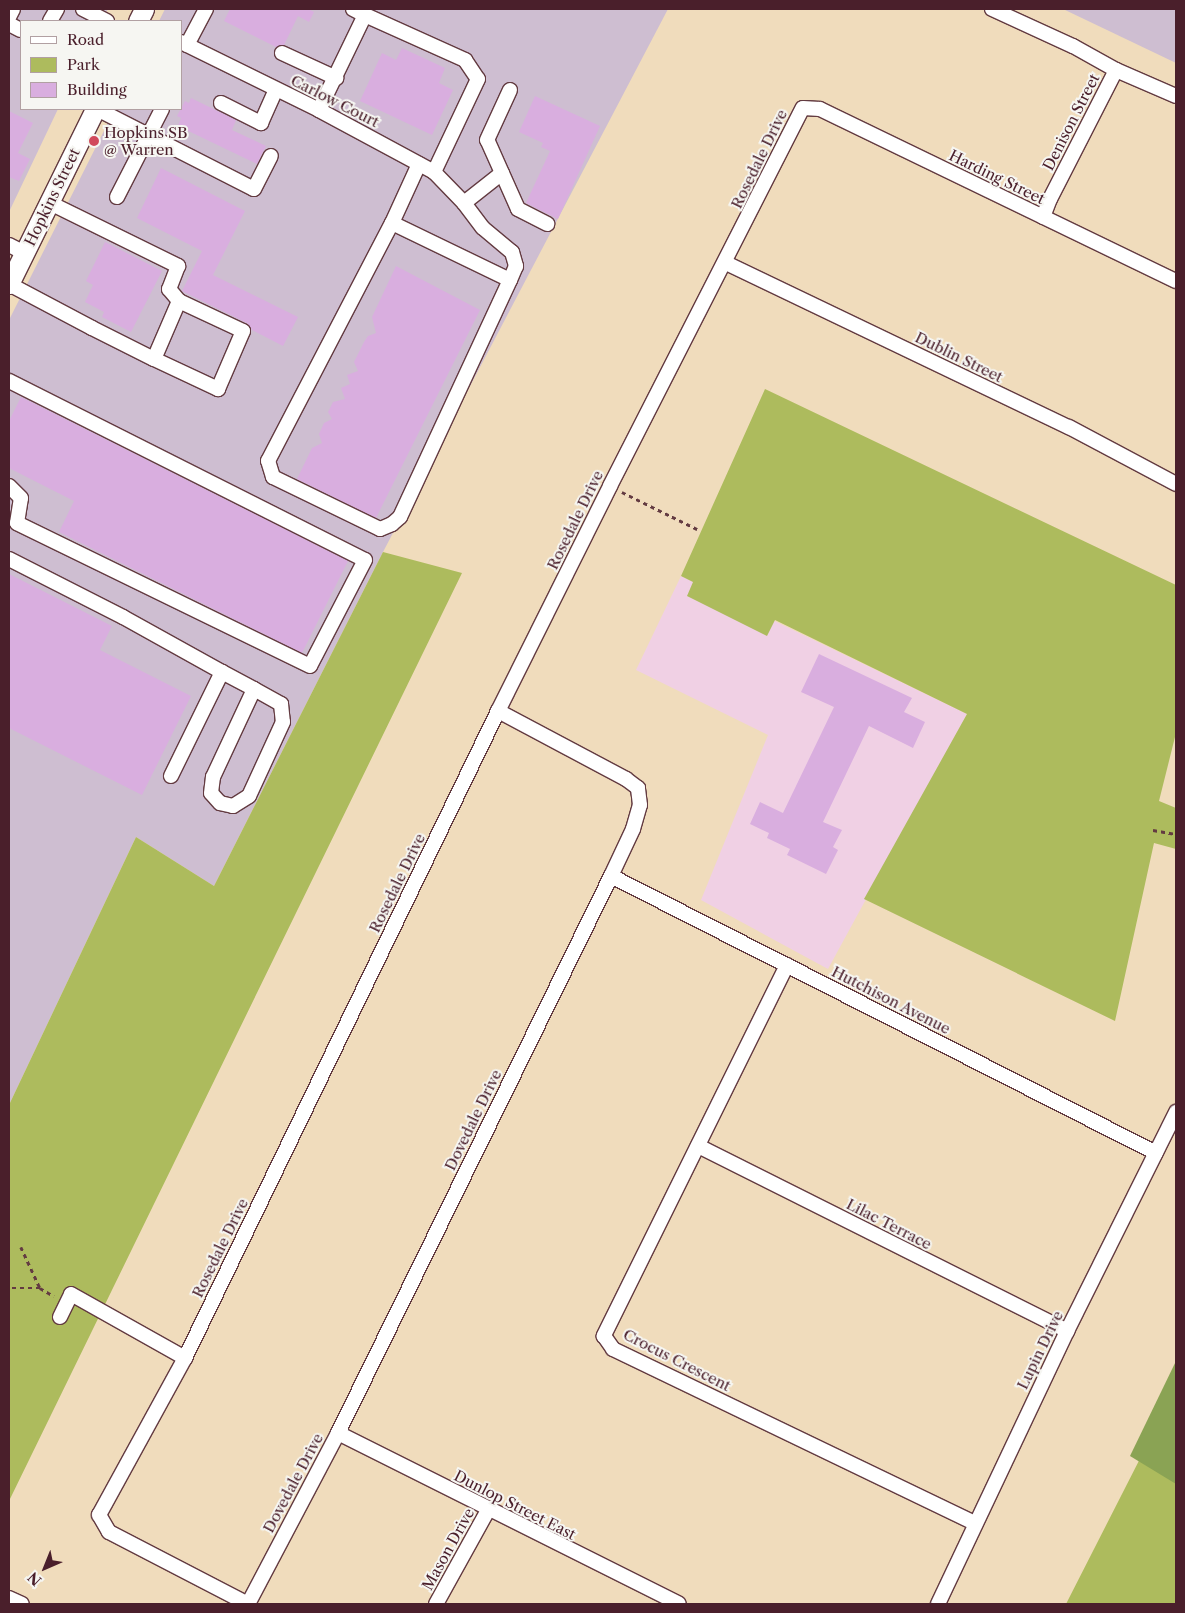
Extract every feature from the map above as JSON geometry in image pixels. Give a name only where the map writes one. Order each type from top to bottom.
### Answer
[{"type":"main road","name":"Hopkins Street","points":[[9,284],[17,249],[50,203],[96,110]]},
{"type":"street","points":[[9,17],[13,9]]},
{"type":"street","points":[[51,20],[57,9]]},
{"type":"street","points":[[83,9],[105,20]]},
{"type":"street","points":[[184,43],[206,9]]},
{"type":"street","points":[[992,9],[1073,46],[1116,70],[1176,96]]},
{"type":"street","points":[[320,110],[336,78],[359,12],[465,60],[478,79],[434,172]]},
{"type":"street","name":"Carlow Court","points":[[184,43],[276,90],[320,110],[434,172],[464,203],[482,228],[512,252],[516,266],[400,517],[392,524],[380,528],[274,477],[268,461],[392,223]]},
{"type":"street","points":[[282,53],[336,78]]},
{"type":"street","name":"Denison Street","points":[[1043,217],[1050,199],[1116,70]]},
{"type":"street","points":[[221,103],[261,123],[276,90]]},
{"type":"street","points":[[510,90],[487,140],[518,209],[547,224]]},
{"type":"street","name":"Harding Street","points":[[803,108],[820,109],[1176,281]]},
{"type":"street","name":"Rosedale Drive","points":[[248,1604],[109,1532],[99,1515],[185,1358],[498,711],[610,486],[726,263],[803,108]]},
{"type":"street","points":[[98,110],[254,189],[270,156]]},
{"type":"street","points":[[117,197],[161,110]]},
{"type":"street","points":[[420,164],[392,223],[510,280]]},
{"type":"street","points":[[464,203],[502,172]]},
{"type":"street","points":[[9,284],[154,359],[218,389],[243,331],[179,301],[168,289],[178,266],[50,203]]},
{"type":"street","name":"Dublin Street","points":[[726,263],[1069,427],[1176,484]]},
{"type":"street","points":[[154,359],[179,301]]},
{"type":"street","points":[[9,381],[365,560],[310,666],[17,523],[21,498],[9,486]]},
{"type":"street","points":[[9,560],[123,618],[254,689],[281,704],[283,722],[250,796],[233,806],[220,803],[211,793],[213,777],[254,689]]},
{"type":"street","points":[[171,776],[222,672]]},
{"type":"street","name":"Dovedale Drive","points":[[248,1604],[338,1433],[611,876],[633,828],[640,806],[638,788],[626,779],[498,711]]},
{"type":"street","name":"Hutchison Avenue","points":[[611,876],[1156,1153]]},
{"type":"street","name":"Crocus Crescent","points":[[787,965],[604,1336],[613,1349],[975,1523]]},
{"type":"street","name":"Lupin Drive","points":[[938,1604],[1067,1331],[1176,1112]]},
{"type":"street","name":"Lilac Terrace","points":[[698,1146],[1067,1331]]},
{"type":"street","points":[[60,1317],[71,1294],[185,1358]]},
{"type":"street","name":"Dunlop Street East","points":[[338,1433],[677,1604]]},
{"type":"street","name":"Mason Drive","points":[[436,1604],[488,1510]]},
{"type":"street","points":[[9,1598],[22,1604]]},
{"type":"path","points":[[610,486],[697,529]]},
{"type":"path","points":[[1153,830],[1176,834]]},
{"type":"path","points":[[21,1247],[40,1288]]},
{"type":"path","points":[[12,1288],[40,1288],[66,1303]]},
{"type":"shaded area","points":[[9,9],[108,9],[102,20],[20,20],[20,110],[58,110],[9,212]]},
{"type":"shaded area","points":[[165,9],[668,9],[383,552],[214,886],[136,837],[9,1105],[9,320],[114,110],[182,110],[182,20],[160,20]]},
{"type":"shaded area","points":[[1063,9],[1176,9],[1176,63]]},
{"type":"shaded area","points":[[681,576],[967,714],[828,969],[701,900],[768,735],[636,670]]},
{"type":"green space","points":[[765,389],[1176,585],[1176,733],[1159,801],[1176,808],[1176,849],[1154,843],[1115,1021],[864,899],[967,714],[775,620],[767,636],[687,596],[693,582],[681,576]]},
{"type":"green space","points":[[383,552],[462,573],[9,1501],[9,1105],[136,837],[214,886]]},
{"type":"green space","points":[[1176,1361],[1176,1484],[1130,1456]]},
{"type":"green space","points":[[1176,1369],[1176,1604],[1066,1604],[1149,1441]]},
{"type":"building","points":[[230,9],[308,9],[314,12],[309,22],[298,16],[284,45],[276,47],[224,21]]},
{"type":"building","points":[[402,48],[445,68],[439,83],[453,90],[432,135],[360,101],[382,53],[396,60]]},
{"type":"building","points":[[535,96],[600,126],[558,219],[526,203],[550,151],[541,147],[543,143],[519,132]]},
{"type":"building","points":[[191,98],[236,120],[232,130],[266,146],[257,164],[178,126],[181,118],[177,116],[182,110],[185,101],[189,103]]},
{"type":"building","points":[[9,111],[33,123],[18,153],[30,159],[19,181],[9,177]]},
{"type":"building","points":[[161,168],[245,211],[213,275],[298,317],[283,346],[252,330],[247,323],[182,291],[202,251],[137,218]]},
{"type":"building","points":[[105,242],[162,271],[131,332],[102,317],[104,312],[85,302],[93,285],[86,281]]},
{"type":"building","points":[[396,266],[480,310],[376,518],[297,479],[312,448],[322,443],[319,434],[324,423],[332,419],[328,412],[333,402],[345,399],[341,388],[350,384],[347,375],[358,371],[354,362],[364,342],[368,336],[376,333],[372,317]]},
{"type":"building","points":[[21,397],[348,561],[302,653],[59,532],[74,501],[9,468],[9,421]]},
{"type":"building","points":[[9,574],[112,626],[100,650],[191,696],[142,795],[9,728]]},
{"type":"building","points":[[819,654],[912,698],[904,712],[925,722],[913,748],[869,726],[823,822],[842,830],[833,847],[838,850],[826,874],[787,855],[790,849],[767,838],[769,833],[750,824],[760,802],[783,813],[834,707],[801,692]]},
{"type":"place","name":"Hopkins SB @ Warren","points":[[94,141]]}]
